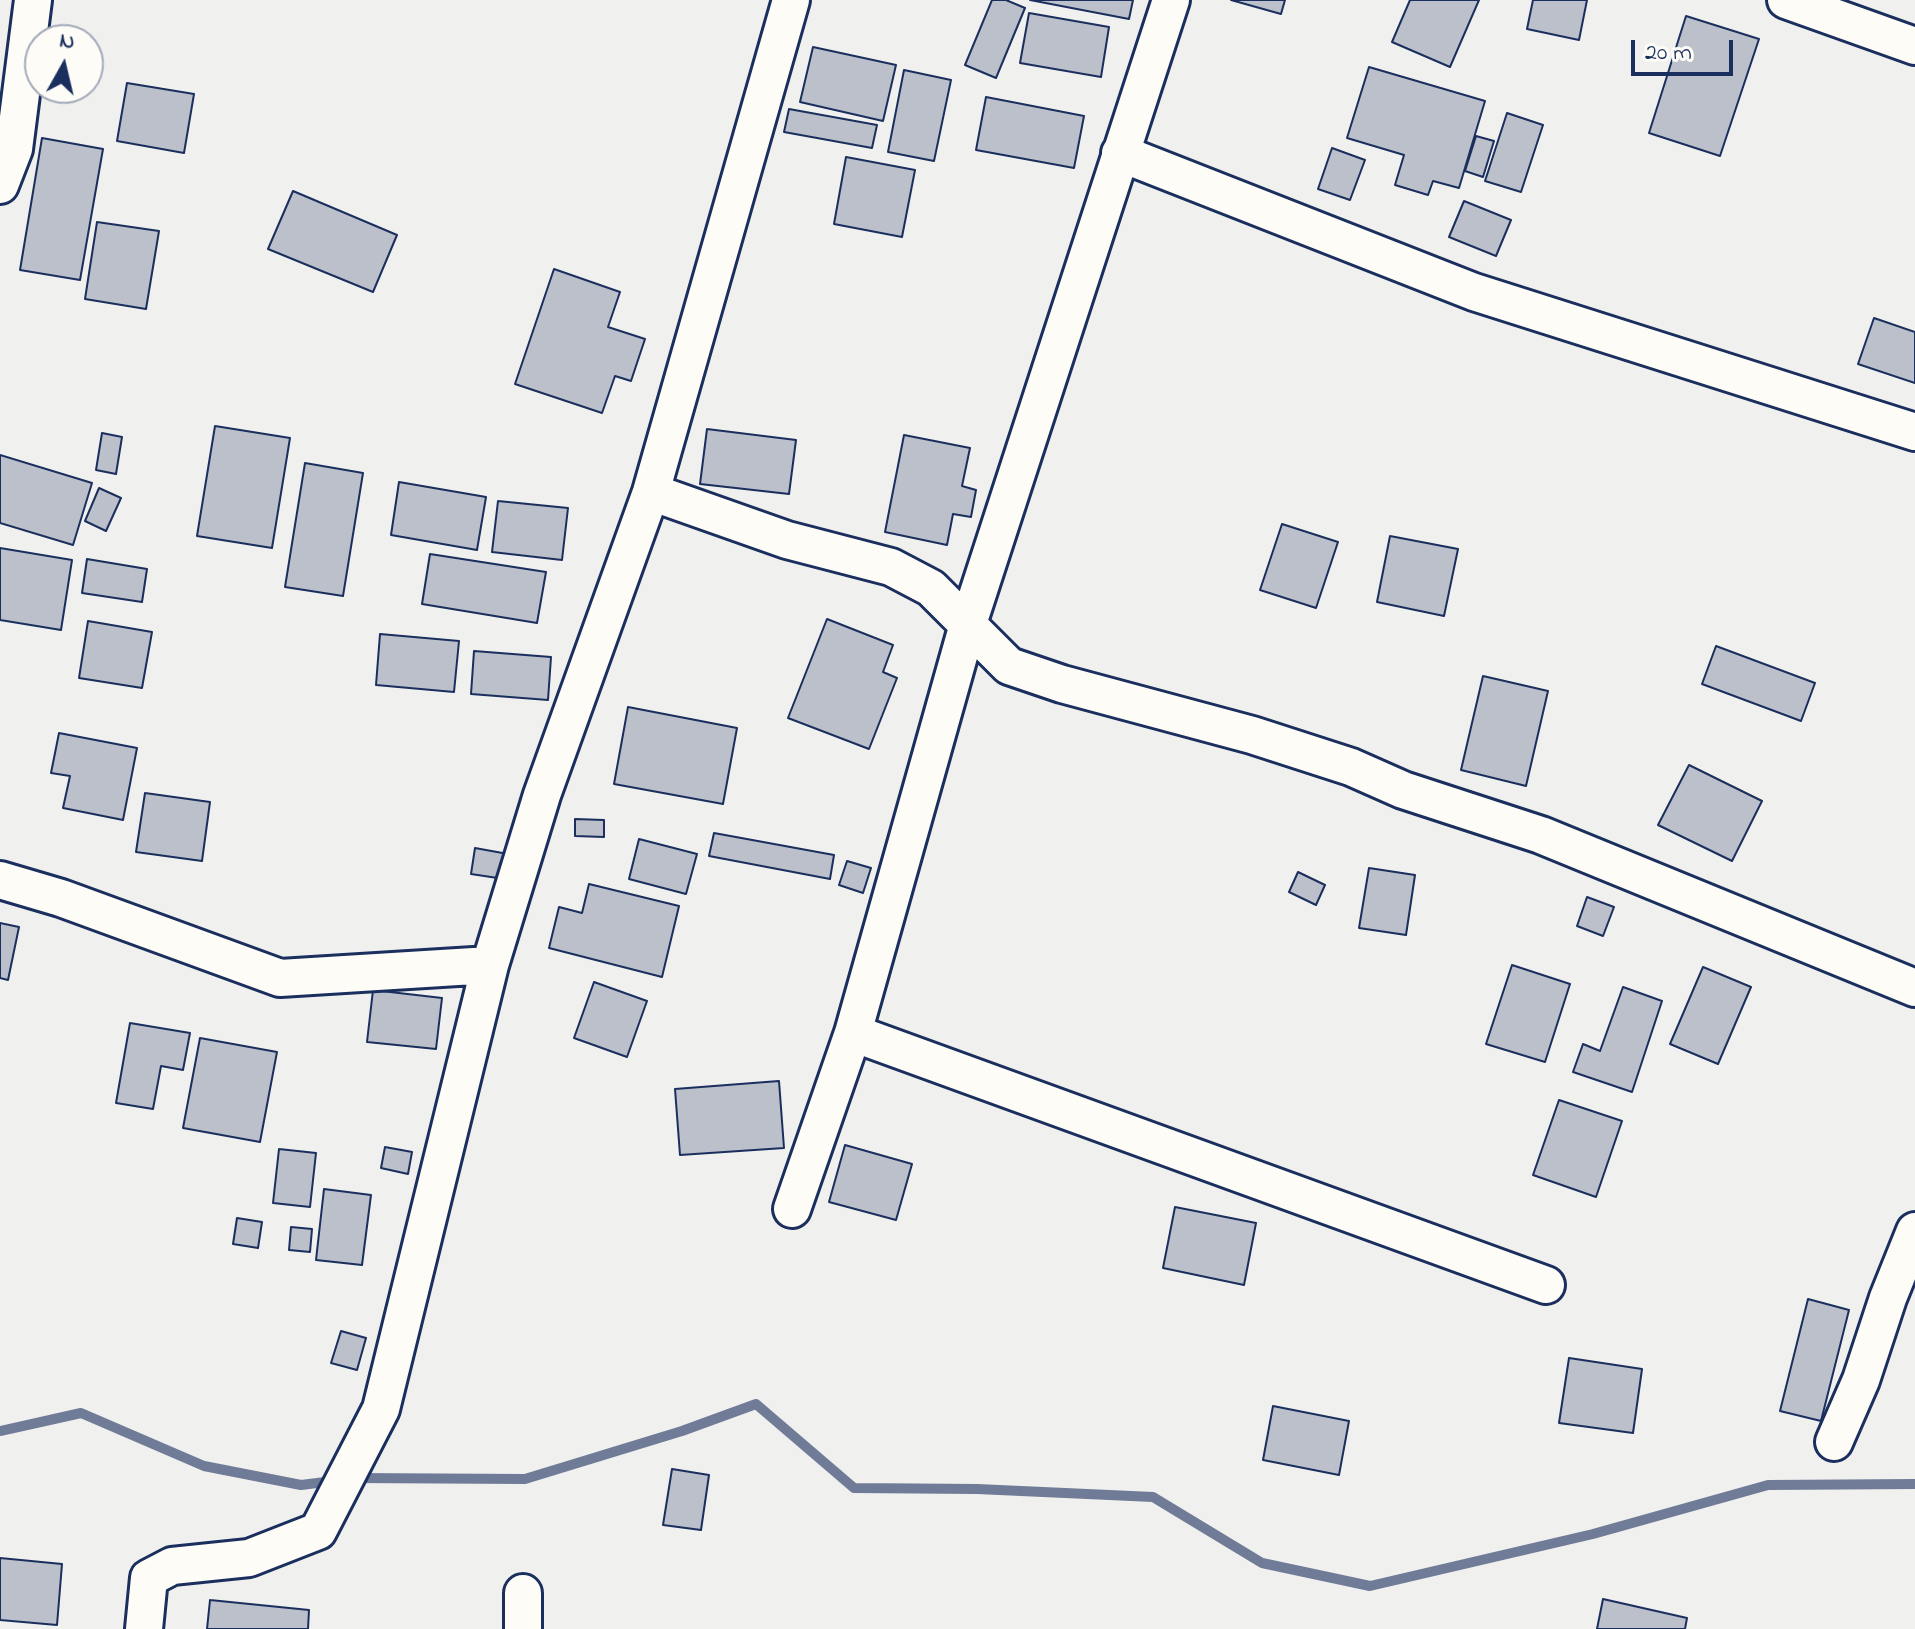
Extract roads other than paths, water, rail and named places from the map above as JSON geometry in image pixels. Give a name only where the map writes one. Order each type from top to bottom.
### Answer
[{"type":"street","points":[[0,185],[14,149],[33,0]]},
{"type":"street","points":[[144,1629],[149,1578],[172,1566],[249,1558],[318,1531],[381,1409],[490,965],[542,795],[651,492],[791,0]]},
{"type":"street","points":[[792,1209],[853,1033],[968,624],[1171,0]]},
{"type":"street","points":[[1786,0],[1915,46]]},
{"type":"street","points":[[1120,153],[1474,292],[1915,432]]},
{"type":"street","points":[[651,492],[787,540],[891,567],[931,588],[1009,666],[1062,684],[1252,735],[1351,767],[1403,790],[1541,835],[1915,988]]},
{"type":"street","points":[[0,880],[61,898],[280,978],[490,965]]},
{"type":"street","points":[[853,1033],[1546,1285]]},
{"type":"street","points":[[1834,1442],[1861,1380],[1888,1298],[1915,1231]]},
{"type":"street","points":[[523,1593],[523,1629]]},
{"type":"waterway","points":[[353,1478],[525,1479],[682,1431],[756,1404],[854,1488],[977,1489],[1153,1497],[1262,1563],[1370,1586],[1593,1534],[1768,1485],[1915,1484]]},
{"type":"waterway","points":[[0,1431],[81,1413],[204,1466],[301,1485],[333,1481]]}]
